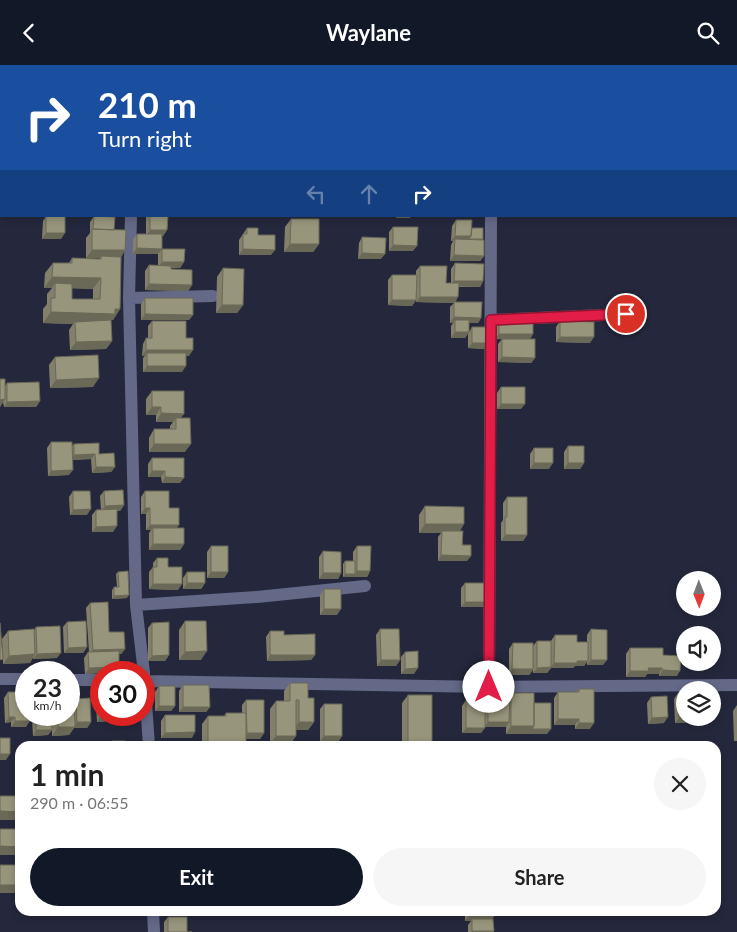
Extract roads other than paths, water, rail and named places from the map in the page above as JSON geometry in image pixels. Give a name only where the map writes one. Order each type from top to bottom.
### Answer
[{"type":"street","points":[[131,217],[129,298],[136,605],[142,661]]},
{"type":"street","points":[[489,687],[491,217]]},
{"type":"street","points":[[129,298],[213,296]]},
{"type":"street","points":[[491,320],[626,314]]},
{"type":"street","points":[[136,605],[256,597],[365,586]]},
{"type":"street","points":[[155,677],[489,687],[737,685]]},
{"type":"street","points":[[0,679],[15,679]]},
{"type":"street","points":[[148,726],[149,741]]},
{"type":"street","points":[[153,916],[154,932]]}]
